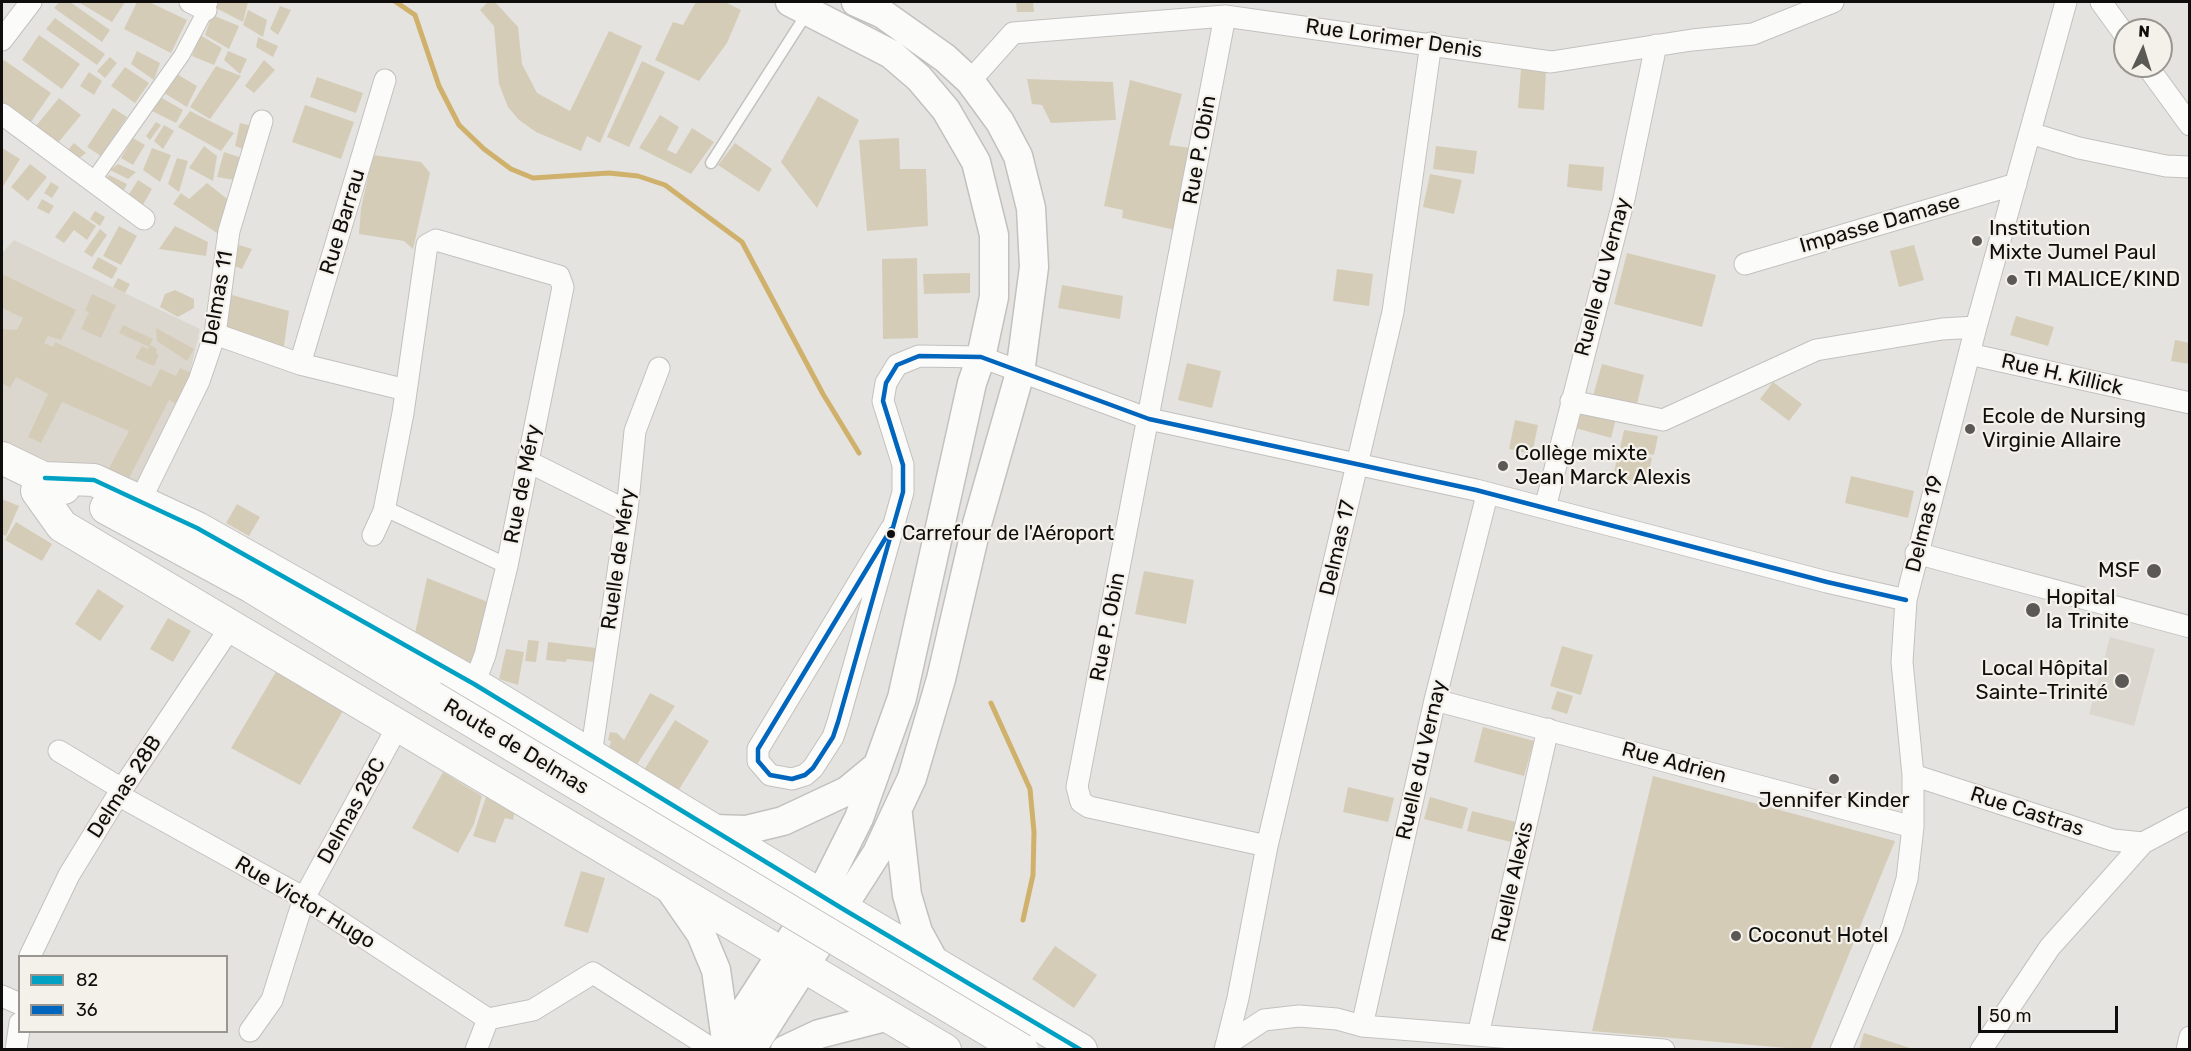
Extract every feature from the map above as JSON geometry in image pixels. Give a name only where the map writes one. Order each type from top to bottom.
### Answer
[{"type":"main road","points":[[728,1047],[789,960],[877,853],[912,778],[941,679],[977,524],[1020,373],[1034,267],[1030,208],[1018,156],[1000,122],[970,81],[945,58],[883,14],[856,2]]},
{"type":"main road","points":[[799,6],[891,54],[919,78],[946,110],[976,162],[994,235],[993,297],[902,698],[859,818],[839,898]]},
{"type":"main road","name":"Route de Delmas","points":[[2,458],[118,532],[244,604],[418,711],[984,1050]]},
{"type":"main road","name":"Route de Delmas","points":[[2,473],[41,485]]},
{"type":"main road","points":[[945,1050],[789,960],[666,883],[418,711],[232,625],[62,526],[41,485],[94,480],[197,528],[474,684],[713,829],[839,898],[934,963],[1081,1050]]},
{"type":"main road","name":"Route de Delmas","points":[[418,711],[1022,1050]]},
{"type":"main road","points":[[713,829],[746,830],[783,821],[847,790],[876,767]]},
{"type":"main road","points":[[897,813],[907,895],[918,932],[934,963]]},
{"type":"main road","points":[[666,883],[701,934],[716,970],[728,1047]]},
{"type":"main road","points":[[785,1050],[819,1034],[889,1016]]},
{"type":"street","points":[[2,39],[31,2]]},
{"type":"street","name":"Rue Lorimer Denis","points":[[970,81],[1013,33],[1225,16],[1431,43],[1551,62],[1656,45],[1753,34],[1833,2]]},
{"type":"street","name":"Delmas 19","points":[[1841,1050],[1892,928],[1907,879],[1913,826],[1912,775],[1902,662],[1906,600],[1976,327],[2066,2]]},
{"type":"street","points":[[2101,2],[2113,18]]},
{"type":"street","points":[[92,182],[182,55],[202,4]]},
{"type":"street","name":"Rue P. Obin","points":[[1225,16],[1077,787],[1078,795],[1089,807],[1267,846]]},
{"type":"street","name":"Delmas 17","points":[[1226,1047],[1267,846],[1393,312],[1431,43]]},
{"type":"street","name":"Ruelle du Vernay","points":[[1545,508],[1624,199],[1656,45]]},
{"type":"street","points":[[2156,78],[2190,125]]},
{"type":"street","name":"Rue Barrau","points":[[300,364],[385,80]]},
{"type":"street","points":[[2,114],[144,219]]},
{"type":"street","name":"Delmas 11","points":[[140,501],[199,381],[215,334],[229,231],[262,121]]},
{"type":"street","points":[[2030,133],[2079,148],[2166,166],[2190,167]]},
{"type":"street","name":"Impasse Damase","points":[[1745,264],[2016,183]]},
{"type":"street","name":"Rue de Méry","points":[[406,390],[429,242],[436,240],[554,273],[562,282],[507,566],[485,655],[474,684]]},
{"type":"street","points":[[1571,401],[1663,420],[1816,350],[1942,328],[1976,327]]},
{"type":"street","points":[[215,334],[300,364],[406,390],[384,508],[373,535]]},
{"type":"street","name":"Rue H. Killick","points":[[1969,354],[2190,403]]},
{"type":"street","points":[[891,529],[758,749],[758,761],[770,775],[792,779],[805,775],[813,768],[832,737],[903,492],[903,465],[883,400],[886,383],[897,365],[919,356],[981,357],[1149,420],[1476,490],[1487,495],[1827,582],[1906,600]]},
{"type":"street","name":"Ruelle de Méry","points":[[591,755],[627,510],[635,431],[659,368]]},
{"type":"street","points":[[527,461],[627,510]]},
{"type":"street","name":"Ruelle du Vernay","points":[[1362,1026],[1435,700],[1487,495]]},
{"type":"street","points":[[384,508],[507,566]]},
{"type":"street","points":[[1916,554],[2190,627]]},
{"type":"street","name":"Delmas 28B","points":[[31,955],[69,875],[120,792],[232,625]]},
{"type":"street","name":"Rue Adrien","points":[[1435,700],[1913,826]]},
{"type":"street","name":"Delmas 28C","points":[[250,1031],[272,1000],[304,898],[418,711]]},
{"type":"street","name":"Ruelle Alexis","points":[[1478,1035],[1548,729]]},
{"type":"street","name":"Rue Victor Hugo","points":[[59,751],[120,792],[304,898],[488,1019]]},
{"type":"street","name":"Rue Castras","points":[[1912,775],[2102,837],[2143,843]]},
{"type":"street","points":[[1981,1050],[2050,947],[2143,843],[2190,818]]},
{"type":"street","points":[[476,1050],[488,1019],[533,1010],[593,973],[728,1047]]},
{"type":"street","points":[[2,996],[18,1003]]},
{"type":"street","points":[[1226,1047],[1264,1020],[1299,1016],[1337,1019],[1362,1026],[1664,1050]]},
{"type":"street","points":[[16,1050],[19,1033]]},
{"type":"street","points":[[2187,1050],[2190,1037]]},
{"type":"lane","points":[[711,163],[799,6]]},
{"type":"shaded area","points":[[14,240],[200,329],[184,398],[129,500],[2,440],[2,253]]},
{"type":"shaded area","name":"Local Hôpital Sainte-Trinité","points":[[2110,637],[2155,649],[2134,726],[2089,714]]},
{"type":"building","points":[[59,2],[70,2],[110,30],[102,42],[54,8]]},
{"type":"building","points":[[78,2],[125,2],[112,22]]},
{"type":"building","points":[[137,2],[149,2],[187,20],[171,53],[124,29]]},
{"type":"building","points":[[219,2],[248,2],[243,22],[216,8]]},
{"type":"building","points":[[488,2],[495,2],[518,27],[522,64],[537,93],[570,111],[609,31],[642,46],[600,143],[587,136],[581,151],[536,132],[519,120],[508,107],[499,84],[494,26],[480,10]]},
{"type":"building","points":[[696,2],[725,2],[741,10],[727,43],[699,81],[655,60],[673,22],[683,25]]},
{"type":"building","points":[[1016,2],[1033,2],[1034,12],[1017,12]]},
{"type":"building","points":[[280,6],[291,10],[278,35],[270,29]]},
{"type":"building","points":[[248,10],[267,20],[263,37],[243,25]]},
{"type":"building","points":[[212,15],[239,26],[229,49],[205,35]]},
{"type":"building","points":[[55,18],[105,54],[97,65],[46,29]]},
{"type":"building","points":[[39,35],[80,64],[62,89],[22,60]]},
{"type":"building","points":[[200,35],[222,48],[214,65],[192,56]]},
{"type":"building","points":[[258,37],[278,46],[273,57],[256,47]]},
{"type":"building","points":[[137,51],[160,63],[154,80],[131,64]]},
{"type":"building","points":[[228,51],[247,59],[240,74],[224,60]]},
{"type":"building","points":[[110,57],[117,63],[105,78],[97,71]]},
{"type":"building","points":[[4,60],[51,93],[26,129],[2,111],[2,63]]},
{"type":"building","points":[[264,60],[275,70],[254,93],[245,86]]},
{"type":"building","points":[[642,61],[665,72],[629,147],[607,137]]},
{"type":"building","points":[[216,66],[241,76],[210,119],[190,107]]},
{"type":"building","points":[[125,67],[149,83],[135,103],[111,86]]},
{"type":"building","points":[[1521,69],[1546,71],[1544,110],[1518,108]]},
{"type":"building","points":[[89,72],[102,81],[94,95],[80,86]]},
{"type":"building","points":[[175,73],[197,86],[187,107],[164,93]]},
{"type":"building","points":[[317,77],[363,93],[356,113],[310,97]]},
{"type":"building","points":[[1027,79],[1113,82],[1116,120],[1051,123],[1042,105],[1032,104]]},
{"type":"building","points":[[1130,80],[1182,94],[1169,145],[1190,148],[1175,230],[1122,218],[1123,210],[1104,206]]},
{"type":"building","points":[[818,96],[859,120],[817,208],[781,162]]},
{"type":"building","points":[[160,97],[183,110],[176,123],[152,111]]},
{"type":"building","points":[[59,98],[81,115],[53,149],[31,132]]},
{"type":"building","points":[[305,105],[354,122],[341,159],[292,142]]},
{"type":"building","points":[[113,108],[127,117],[101,156],[87,147]]},
{"type":"building","points":[[190,111],[234,133],[221,151],[178,127]]},
{"type":"building","points":[[660,115],[679,127],[667,150],[676,154],[692,128],[714,142],[691,174],[639,148]]},
{"type":"building","points":[[156,122],[161,125],[150,140],[146,136]]},
{"type":"building","points":[[240,123],[257,127],[251,152],[235,146]]},
{"type":"building","points":[[164,125],[174,131],[163,149],[154,141]]},
{"type":"building","points":[[133,138],[145,145],[133,165],[121,158]]},
{"type":"building","points":[[899,138],[900,169],[926,169],[928,226],[867,231],[859,140]]},
{"type":"building","points":[[74,143],[86,153],[78,159],[67,151]]},
{"type":"building","points":[[735,143],[772,169],[759,192],[718,165]]},
{"type":"building","points":[[204,146],[217,156],[213,181],[189,168]]},
{"type":"building","points":[[1436,146],[1477,151],[1474,174],[1433,169]]},
{"type":"building","points":[[2,148],[20,159],[2,188]]},
{"type":"building","points":[[152,148],[171,155],[160,182],[143,170]]},
{"type":"building","points":[[224,152],[248,160],[240,181],[217,177]]},
{"type":"building","points":[[373,155],[421,162],[430,173],[413,249],[404,241],[359,234],[361,208]]},
{"type":"building","points":[[177,158],[188,161],[179,192],[168,184]]},
{"type":"building","points":[[30,164],[47,177],[28,201],[11,187]]},
{"type":"building","points":[[118,164],[136,172],[128,179],[110,170]]},
{"type":"building","points":[[1569,164],[1604,167],[1602,191],[1567,187]]},
{"type":"building","points":[[1430,174],[1462,180],[1454,214],[1423,207]]},
{"type":"building","points":[[109,175],[127,184],[121,196],[99,186]]},
{"type":"building","points":[[138,180],[152,189],[141,208],[126,199]]},
{"type":"building","points":[[51,182],[59,187],[52,198],[44,193]]},
{"type":"building","points":[[207,183],[231,202],[223,237],[173,204],[181,193],[189,199]]},
{"type":"building","points":[[42,199],[54,206],[49,214],[37,208]]},
{"type":"building","points":[[74,211],[96,226],[87,240],[74,230],[64,243],[55,237]]},
{"type":"building","points":[[95,211],[105,217],[100,226],[90,219]]},
{"type":"building","points":[[119,226],[137,236],[121,265],[103,256]]},
{"type":"building","points":[[175,226],[208,242],[206,256],[159,249]]},
{"type":"building","points":[[100,229],[107,235],[92,257],[84,252]]},
{"type":"building","points":[[239,245],[252,249],[242,269],[232,265]]},
{"type":"building","points":[[1914,245],[1924,280],[1899,287],[1890,251]]},
{"type":"building","points":[[1627,253],[1716,275],[1702,327],[1614,304]]},
{"type":"building","points":[[98,257],[118,268],[112,279],[92,268]]},
{"type":"building","points":[[917,258],[918,338],[883,339],[882,259]]},
{"type":"building","points":[[1337,269],[1373,274],[1369,306],[1333,301]]},
{"type":"building","points":[[970,273],[970,293],[924,294],[923,274]]},
{"type":"building","points":[[2,274],[76,310],[61,340],[48,336],[44,343],[53,347],[55,342],[151,387],[160,369],[176,376],[180,368],[194,374],[176,404],[169,400],[126,484],[106,474],[129,431],[62,402],[41,443],[28,437],[48,394],[16,377],[10,388],[2,383],[2,329],[17,330],[23,318],[2,308]]},
{"type":"building","points":[[118,278],[130,284],[125,293],[113,287]]},
{"type":"building","points":[[1062,285],[1123,296],[1120,319],[1058,308]]},
{"type":"building","points":[[175,290],[194,299],[194,308],[178,317],[160,307],[165,294]]},
{"type":"building","points":[[225,293],[289,311],[283,352],[216,333]]},
{"type":"building","points":[[92,294],[116,305],[101,338],[81,329],[89,312],[85,311]]},
{"type":"building","points":[[2016,316],[2054,327],[2048,346],[2010,335]]},
{"type":"building","points":[[123,325],[153,339],[150,345],[157,349],[156,353],[159,355],[154,366],[135,358],[142,346],[148,349],[149,347],[119,333]]},
{"type":"building","points":[[156,328],[194,349],[187,361],[157,341]]},
{"type":"building","points":[[2175,340],[2190,343],[2190,364],[2171,361]]},
{"type":"building","points":[[1187,363],[1221,371],[1212,408],[1178,400]]},
{"type":"building","points":[[1602,364],[1644,375],[1636,408],[1593,396]]},
{"type":"building","points":[[1773,382],[1802,404],[1789,421],[1760,399]]},
{"type":"building","points":[[1578,405],[1617,415],[1611,438],[1572,427]]},
{"type":"building","points":[[1515,420],[1538,425],[1532,454],[1509,449]]},
{"type":"building","points":[[1624,430],[1658,436],[1654,455],[1620,448]]},
{"type":"building","points":[[1619,451],[1652,458],[1646,484],[1613,476]]},
{"type":"building","points":[[1851,476],[1914,491],[1908,518],[1845,503]]},
{"type":"building","points":[[2,499],[19,506],[6,536],[2,534]]},
{"type":"building","points":[[237,504],[260,517],[249,536],[226,523]]},
{"type":"building","points":[[16,522],[52,544],[42,561],[5,540]]},
{"type":"building","points":[[1144,571],[1194,580],[1186,624],[1135,614]]},
{"type":"building","points":[[427,578],[503,608],[489,676],[412,647]]},
{"type":"building","points":[[98,589],[124,606],[100,641],[75,624]]},
{"type":"building","points":[[168,618],[191,631],[173,662],[150,649]]},
{"type":"building","points":[[528,640],[539,641],[536,662],[525,661]]},
{"type":"building","points":[[548,642],[596,648],[595,662],[567,659],[566,662],[546,660]]},
{"type":"building","points":[[1562,646],[1593,655],[1581,695],[1550,686]]},
{"type":"building","points":[[506,649],[524,652],[518,685],[499,679]]},
{"type":"building","points":[[280,665],[347,704],[300,785],[231,748]]},
{"type":"building","points":[[1557,691],[1573,696],[1567,714],[1551,709]]},
{"type":"building","points":[[650,693],[675,706],[632,772],[606,760],[611,741],[608,740],[610,732],[617,733],[624,740]]},
{"type":"building","points":[[675,720],[709,741],[673,799],[639,778]]},
{"type":"building","points":[[1483,727],[1534,741],[1524,776],[1474,762]]},
{"type":"building","points":[[443,772],[482,796],[474,824],[458,853],[412,828]]},
{"type":"building","name":"Coconut Hotel","points":[[1653,776],[1895,841],[1810,1050],[1592,1031]]},
{"type":"building","points":[[1348,787],[1394,798],[1388,822],[1343,812]]},
{"type":"building","points":[[488,791],[517,800],[513,820],[505,818],[495,843],[473,836]]},
{"type":"building","points":[[1430,797],[1468,808],[1462,829],[1424,819]]},
{"type":"building","points":[[1472,811],[1516,822],[1511,842],[1467,831]]},
{"type":"building","points":[[581,871],[605,878],[588,933],[564,926]]},
{"type":"building","points":[[1055,946],[1097,975],[1074,1008],[1032,979]]},
{"type":"building","points":[[1864,1033],[1913,1049],[1913,1050],[1859,1050]]},
{"type":"waterway","points":[[396,2],[415,15],[439,86],[459,125],[484,149],[511,169],[533,178],[609,173],[638,176],[665,185],[742,242],[823,394],[859,453]]},
{"type":"waterway","points":[[991,703],[1030,789],[1034,832],[1033,875],[1023,920]]},
{"type":"transit line","name":"36","points":[[891,529],[758,749],[758,761],[770,775],[792,779],[805,775],[813,768],[833,737],[903,492],[903,465],[883,401],[886,383],[897,365],[919,356],[981,357],[1149,419],[1476,490],[1827,582],[1906,600]]},
{"type":"transit line","name":"82","points":[[45,478],[94,480],[197,528],[474,684],[843,909],[1081,1050]]},
{"type":"place","name":"Institution Mixte Jumel Paul","points":[[1977,241]]},
{"type":"place","name":"TI MALICE/KIND","points":[[2012,280]]},
{"type":"place","name":"Ecole de Nursing Virginie Allaire","points":[[1970,429]]},
{"type":"place","name":"Collège mixte Jean Marck Alexis","points":[[1503,466]]},
{"type":"place","name":"Carrefour de l'Aéroport","points":[[891,534]]},
{"type":"place","name":"MSF","points":[[2154,571]]},
{"type":"place","name":"Hopital la Trinite","points":[[2033,610]]},
{"type":"place","name":"Local Hôpital Sainte-Trinité","points":[[2122,681]]},
{"type":"place","name":"Jennifer Kinder","points":[[1834,779]]},
{"type":"place","name":"Coconut Hotel","points":[[1736,936]]}]
